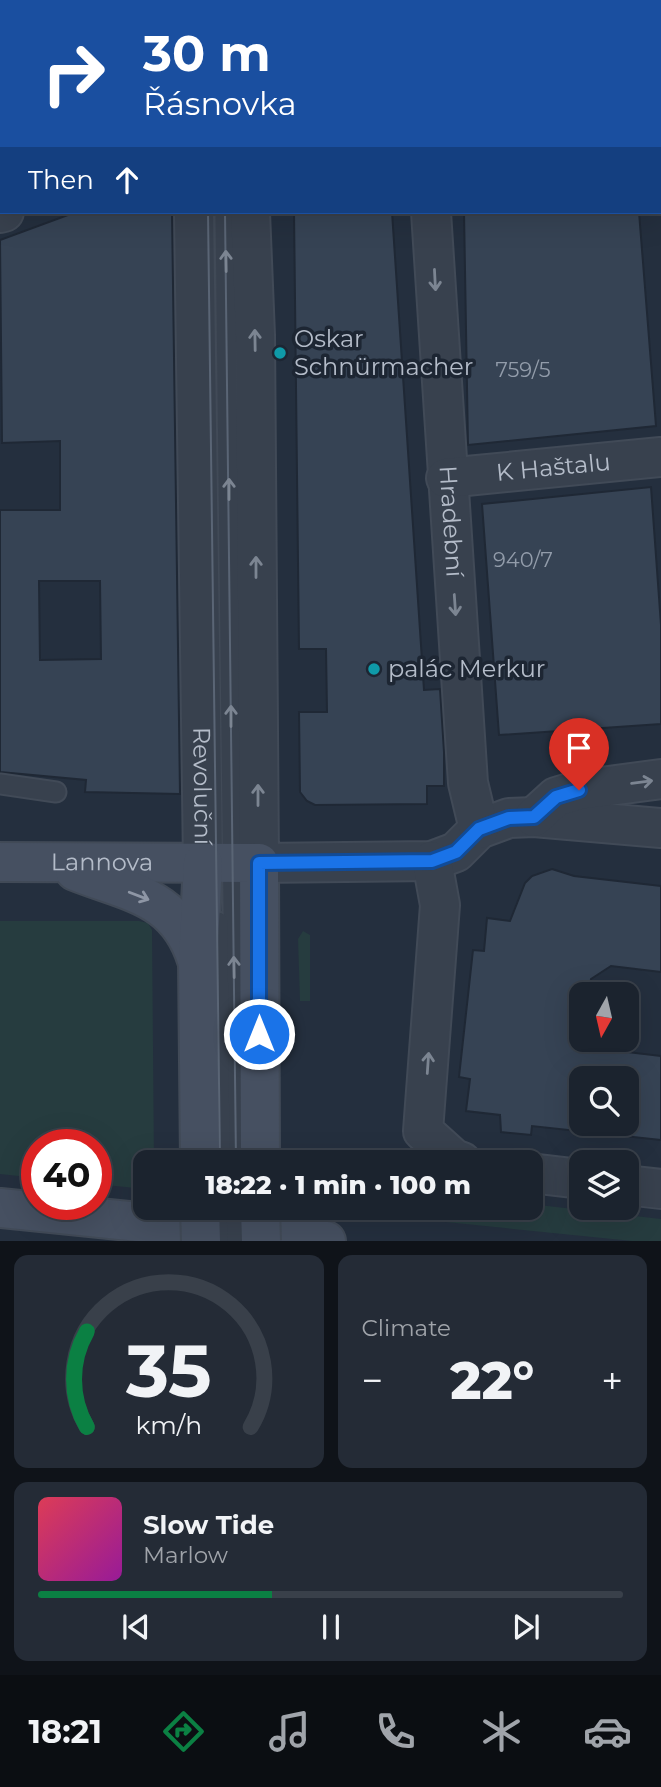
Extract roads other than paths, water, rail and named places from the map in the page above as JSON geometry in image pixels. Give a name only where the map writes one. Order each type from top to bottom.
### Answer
[{"type":"street","name":"Revoluční","points":[[194,214],[228,863]]},
{"type":"street","points":[[204,1150],[228,1084],[228,863],[255,335],[250,214]]},
{"type":"street","name":"Hradební","points":[[431,214],[446,478],[468,783],[479,829]]},
{"type":"street","name":"K Haštalu","points":[[446,478],[661,457]]},
{"type":"street","points":[[534,817],[556,797],[579,790],[661,779]]},
{"type":"street","points":[[228,863],[432,861],[456,852],[479,829],[509,818],[534,817],[661,828]]},
{"type":"street","points":[[432,861],[440,905],[423,1131],[444,1150]]},
{"type":"street","name":"Lannova","points":[[0,862],[228,863]]},
{"type":"street","points":[[53,862],[160,905],[183,926],[198,961],[228,1084],[255,1150]]},
{"type":"street","points":[[198,961],[228,863]]},
{"type":"street","points":[[543,1175],[569,1178]]},
{"type":"street","points":[[639,1186],[661,1189]]},
{"type":"street","points":[[0,1208],[138,1231],[318,1241]]},
{"type":"street","points":[[200,1220],[201,1241]]},
{"type":"street","points":[[260,1220],[261,1241]]},
{"type":"lane","points":[[208,214],[228,863]]},
{"type":"lane","points":[[219,1028],[228,863],[225,214]]},
{"type":"lane","points":[[0,784],[56,792]]},
{"type":"lane","points":[[198,961],[219,1028],[235,1150]]},
{"type":"lane","points":[[221,1150],[228,1084]]},
{"type":"lane","points":[[221,1220],[221,1241]]},
{"type":"lane","points":[[236,1220],[237,1241]]},
{"type":"tram line","points":[[208,214],[220,1150]]},
{"type":"tram line","points":[[225,214],[236,1150]]},
{"type":"tram line","points":[[221,1220],[221,1241]]},
{"type":"tram line","points":[[236,1220],[237,1241]]},
{"type":"place","name":"Oskar Schnürmacher","points":[[280,353]]},
{"type":"place","name":"palác Merkur","points":[[374,669]]}]
